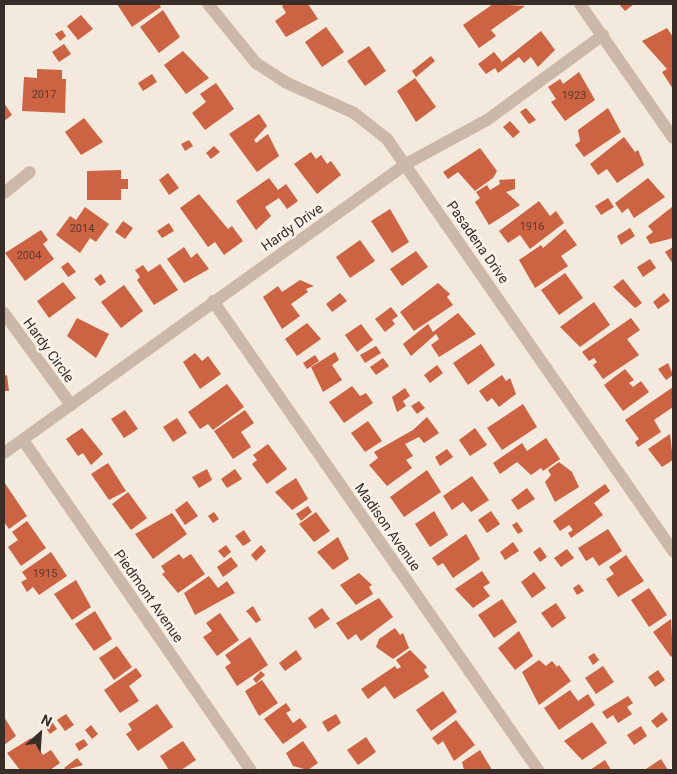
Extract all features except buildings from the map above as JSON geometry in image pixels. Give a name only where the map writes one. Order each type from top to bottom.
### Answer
[{"type":"street","name":"Pasadena Drive","points":[[208,4],[256,63],[287,83],[354,113],[387,139],[673,551]]},
{"type":"street","points":[[580,4],[603,34],[673,138]]},
{"type":"street","name":"Hardy Drive","points":[[4,453],[213,300],[406,164],[486,120],[603,34]]},
{"type":"street","points":[[4,194],[30,172]]},
{"type":"street","name":"Madison Avenue","points":[[213,300],[538,770]]},
{"type":"street","name":"Hardy Circle","points":[[4,313],[71,405]]},
{"type":"street","name":"Piedmont Avenue","points":[[22,440],[251,770]]}]
